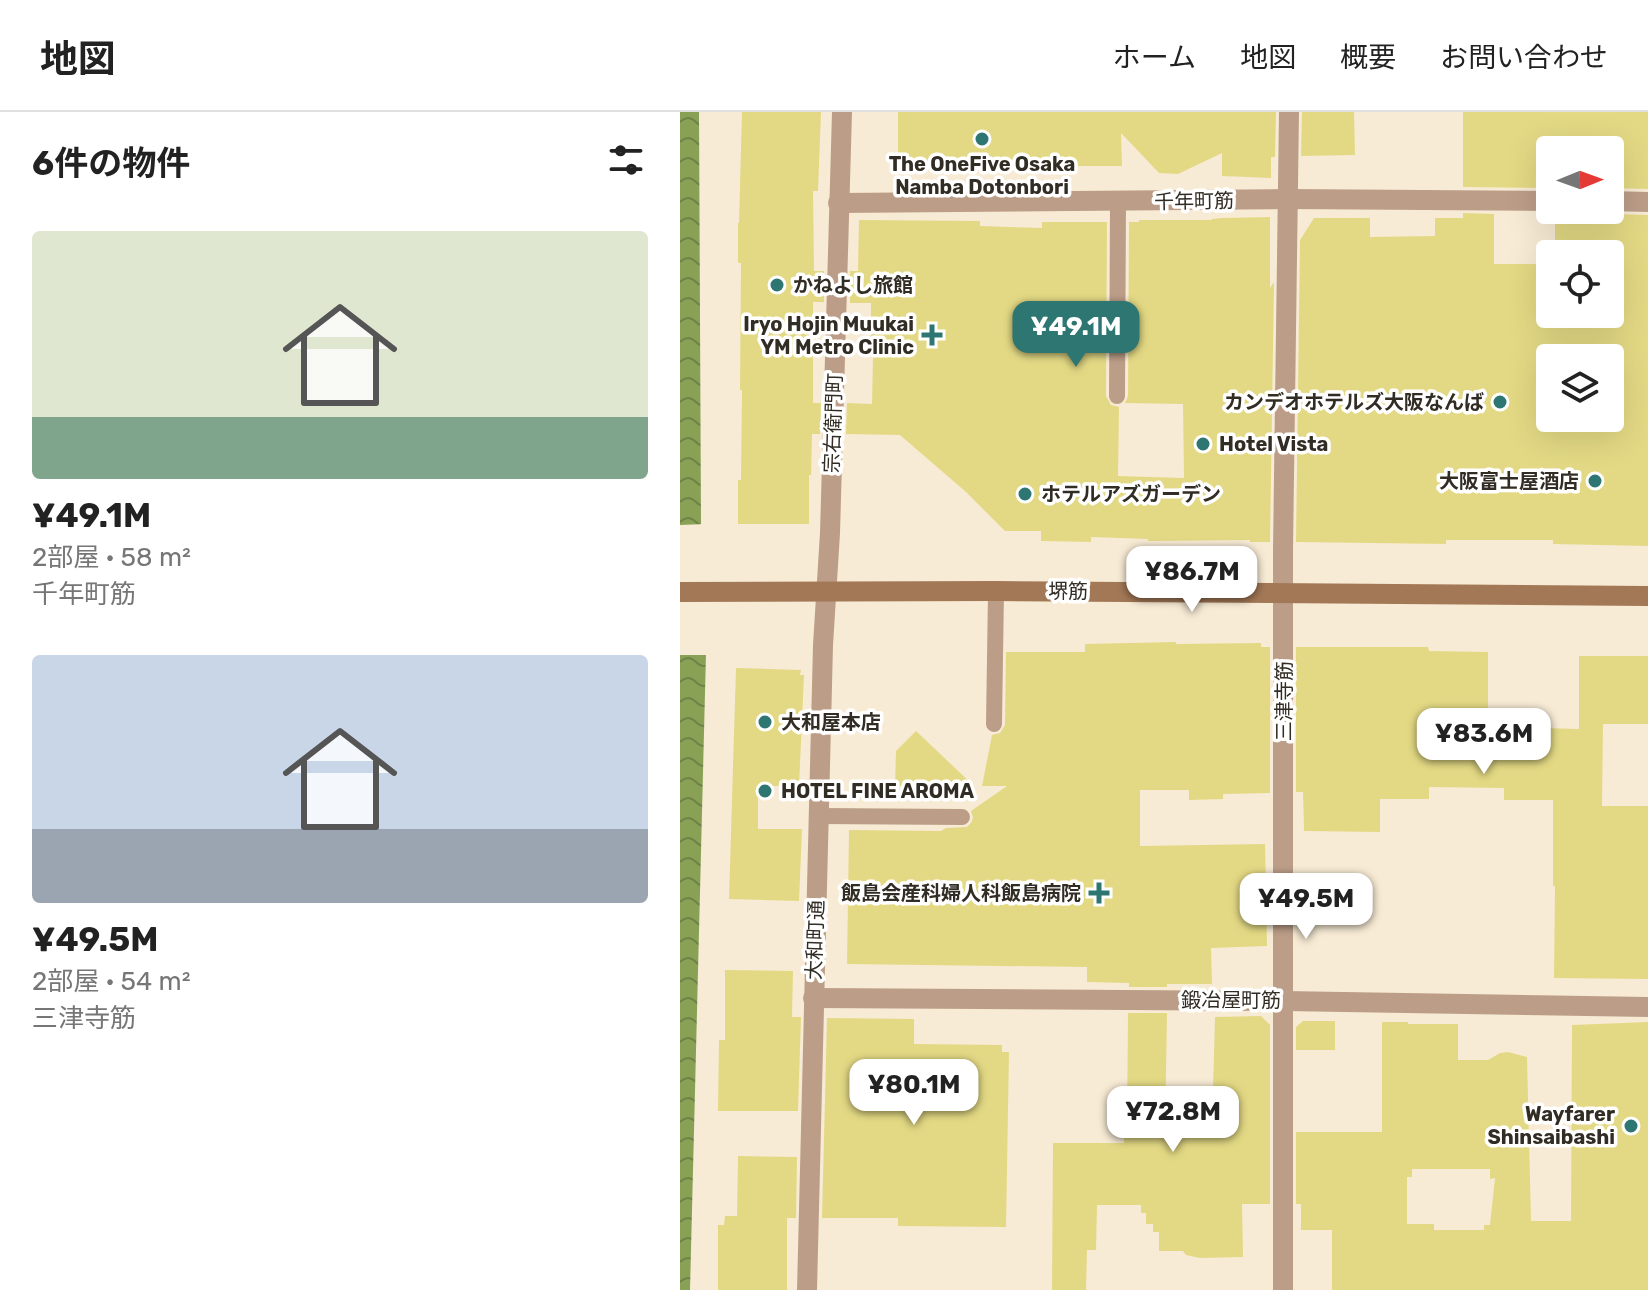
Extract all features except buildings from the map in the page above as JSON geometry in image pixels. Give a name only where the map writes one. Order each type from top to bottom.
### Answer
[{"type":"main road","name":"堺筋","points":[[680,592],[1284,592],[1648,596]]},
{"type":"street","name":"宗右衛門町","points":[[826,591],[842,112]]},
{"type":"street","name":"三津寺筋","points":[[1283,1290],[1284,592],[1289,112]]},
{"type":"street","name":"千年町筋","points":[[838,203],[1288,199],[1536,201]]},
{"type":"street","points":[[1624,201],[1648,202]]},
{"type":"street","name":"大和町通","points":[[807,1290],[826,591]]},
{"type":"street","name":"鍛冶屋町筋","points":[[813,998],[1648,1007]]},
{"type":"lane","points":[[1117,396],[1118,202]]},
{"type":"lane","points":[[994,724],[996,591]]},
{"type":"lane","points":[[818,816],[962,817]]},
{"type":"water","points":[[680,112],[699,112],[701,525],[706,653],[690,1290],[680,1290]]},
{"type":"pier","points":[[705,524],[710,655],[680,655],[680,525]]},
{"type":"place","name":"The OneFive Osaka Namba Dotonbori","points":[[982,139]]},
{"type":"place","name":"かねよし旅館","points":[[777,285]]},
{"type":"place","name":"Iryo Hojin Muukai YM Metro Clinic","points":[[932,335]]},
{"type":"place","name":"カンデオホテルズ大阪なんば","points":[[1500,402]]},
{"type":"place","name":"Hotel Vista","points":[[1203,444]]},
{"type":"place","name":"大阪富士屋酒店","points":[[1595,481]]},
{"type":"place","name":"ホテルアズガーデン","points":[[1025,494]]},
{"type":"place","name":"大和屋本店","points":[[765,722]]},
{"type":"place","name":"HOTEL FINE AROMA","points":[[765,791]]},
{"type":"place","name":"飯島会産科婦人科飯島病院","points":[[1099,893]]},
{"type":"place","name":"Wayfarer Shinsaibashi","points":[[1631,1126]]}]
